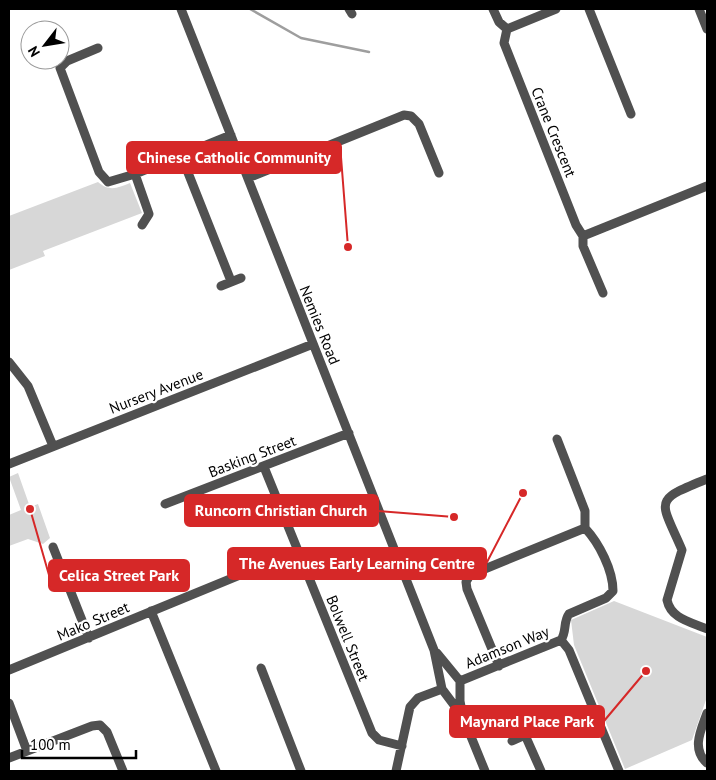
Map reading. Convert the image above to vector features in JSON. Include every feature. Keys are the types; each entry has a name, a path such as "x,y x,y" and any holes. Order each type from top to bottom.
{"street":[{"name":"Nemies Road","path":"182,9 434,650 443,688 463,717 485,771"},
{"path":"493,9 498,22 507,29 556,9"},
{"path":"589,9 631,114"},
{"path":"699,9 707,29"},
{"name":"Crane Crescent","path":"507,29 504,43 576,224 583,236 583,246 603,293"},
{"path":"98,48 62,64 62,75 99,172 104,178 112,182 231,135"},
{"path":"248,178 404,115 412,116 418,124 439,173"},
{"path":"181,154 231,281"},
{"path":"135,174 149,214 142,225"},
{"path":"583,236 707,186"},
{"path":"221,286 241,278"},
{"name":"Nursery Avenue","path":"9,464 313,344"},
{"path":"9,362 28,386 53,446"},
{"name":"Basking Street","path":"165,504 348,433"},
{"name":"Adamson Way","path":"458,682 561,640 566,629 565,620 569,614 606,598 613,591 613,581 595,539 585,528 585,511 557,440"},
{"name":"Bolwell Street","path":"264,467 372,733 379,740 402,746"},
{"path":"707,479 669,496 665,502 666,512 682,550 667,600 668,608 674,615 707,629"},
{"path":"499,666 467,589 466,582 470,575 585,528"},
{"path":"53,547 88,638"},
{"name":"Mako Street","path":"9,670 298,551"},
{"path":"151,611 216,771"},
{"path":"561,640 569,650 619,771"},
{"name":"Nemies Road","path":"434,650 458,682 463,717"},
{"path":"261,668 301,771"},
{"path":"447,675 458,682 454,694 443,688 447,675"},
{"path":"396,771 410,707 418,698 443,688"},
{"path":"9,703 27,751"},
{"path":"707,713 698,741 699,752 707,763"},
{"path":"9,758 92,726 100,725 107,732 123,771"},
{"path":"512,741 541,728"},
{"path":"526,735 541,771"}],"shaded area":[{"path":"98,182 110,188 118,188 130,183 142,213 43,251 45,256 9,270 9,216"},
{"path":"18,473 30,507 38,504 50,538 43,544 28,539 9,546 9,515 21,510 9,477"},
{"path":"614,601 707,637 707,697 692,740 625,769 574,645 571,620"}],"waterway":[{"path":"250,9 301,38 369,52"}],"place":[{"name":"Chinese Catholic Community","path":"348,247"},
{"name":"The Avenues Early Learning Centre","path":"523,493"},
{"name":"Celica Street Park","path":"30,509"},
{"name":"Runcorn Christian Church","path":"454,517"},
{"name":"Maynard Place Park","path":"646,671"}]}
